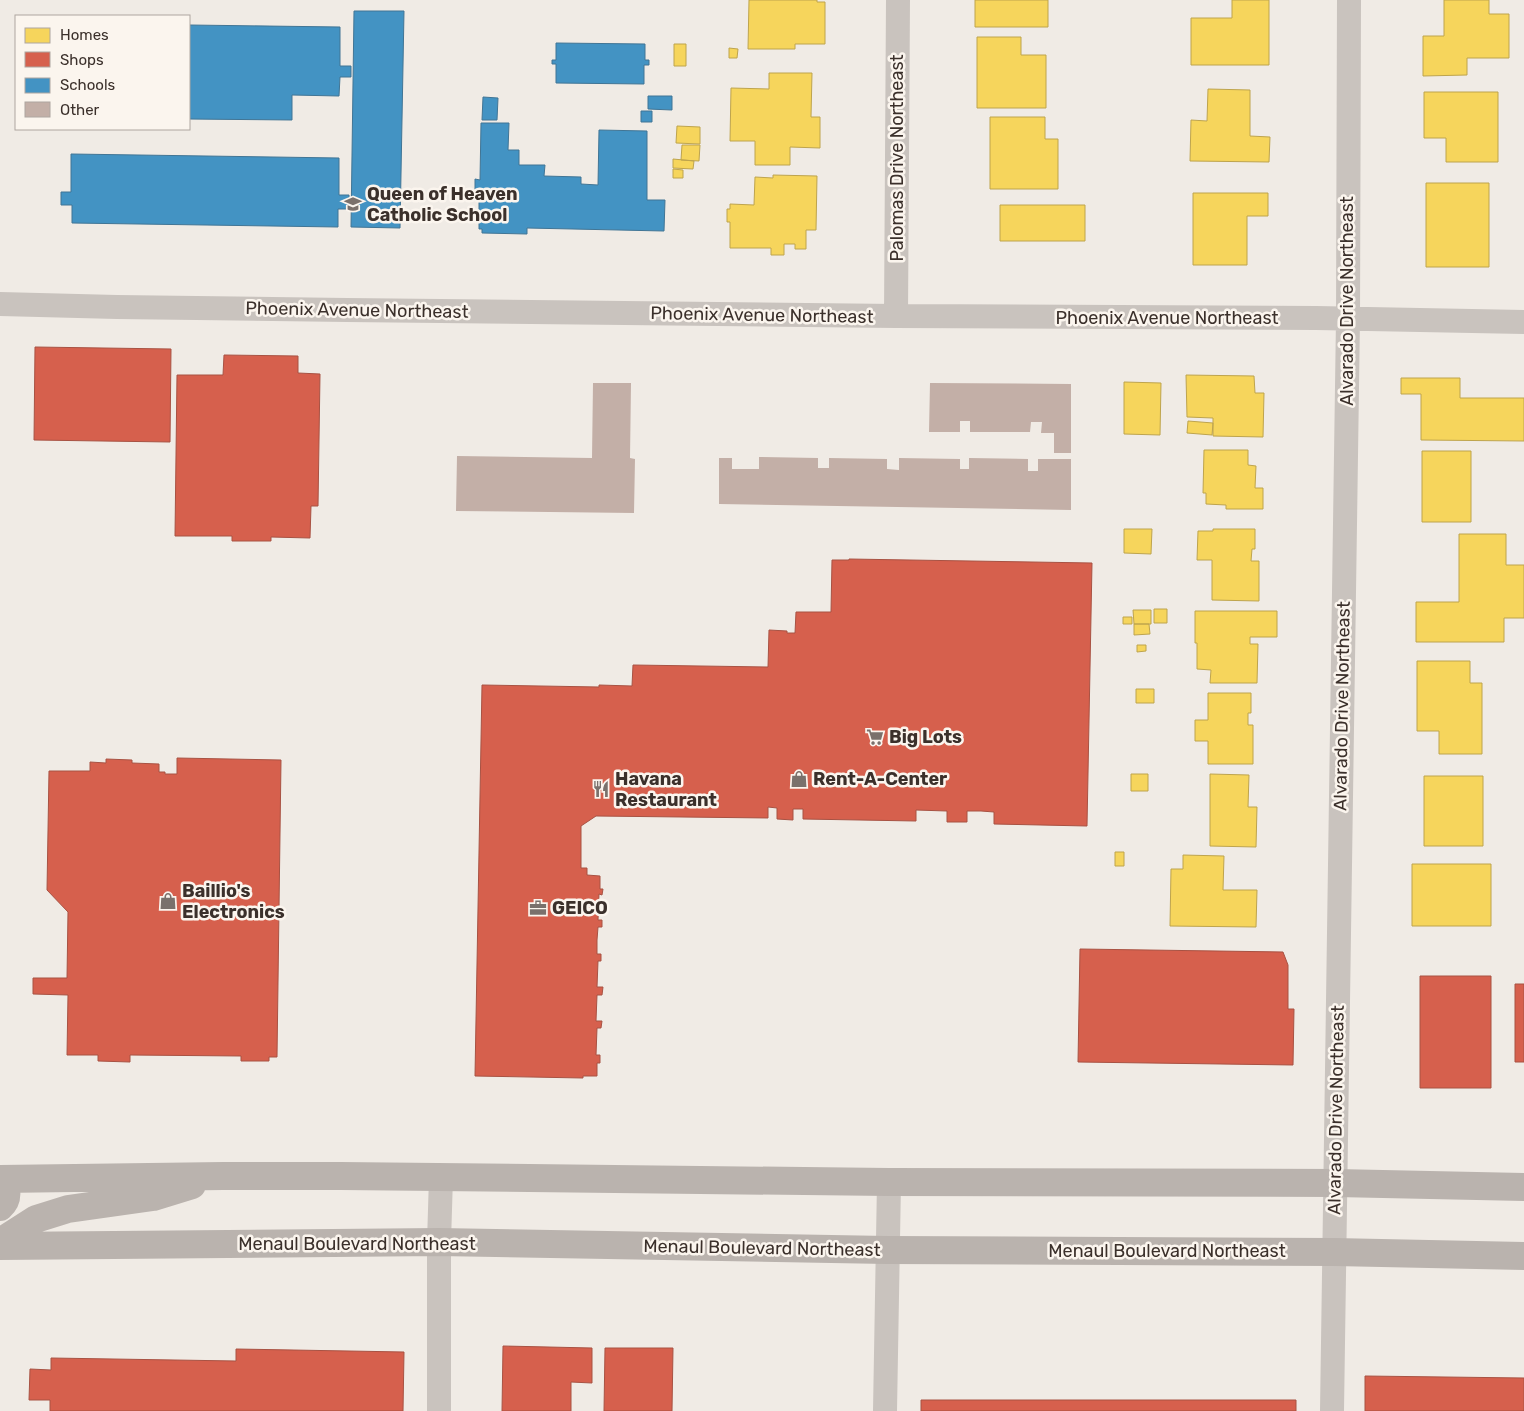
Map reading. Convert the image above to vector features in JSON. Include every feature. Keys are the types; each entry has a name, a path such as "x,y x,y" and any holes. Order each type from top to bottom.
{"main road":[{"path":"0,1180 222,1176 441,1177 889,1182 1336,1183 1524,1187"},
{"path":"0,1242 36,1219 68,1209 153,1197 222,1176"},
{"path":"0,1180 6,1186 7,1196 4,1204 0,1207"},
{"name":"Menaul Boulevard Northeast","path":"0,1246 439,1242 887,1250 1334,1252 1524,1256"}],"street":[{"name":"Palomas Drive Northeast","path":"896,316 898,0"},
{"name":"Alvarado Drive Northeast","path":"1332,1411 1348,319 1349,0"},
{"name":"Phoenix Avenue Northeast","path":"0,304 127,308 1524,322"},
{"path":"440,1411 439,1242 441,1177"},
{"path":"885,1411 889,1182"}],"building: Homes":[{"path":"749,0 817,0 817,2 825,2 825,44 795,44 795,49 748,49"},
{"path":"975,0 1048,0 1048,27 975,27"},
{"path":"1232,0 1269,0 1269,65 1191,65 1191,18 1232,18"},
{"path":"1444,0 1489,0 1489,14 1509,14 1509,58 1467,58 1467,75 1423,76 1423,36 1444,36"},
{"path":"977,37 1021,37 1021,55 1046,55 1046,108 977,108"},
{"path":"674,44 686,44 686,66 674,66"},
{"path":"729,48 738,49 737,58 729,58"},
{"path":"769,73 812,73 811,117 820,117 820,148 790,147 790,165 755,165 755,141 730,141 731,88 769,89"},
{"path":"1208,89 1250,90 1250,136 1270,137 1269,162 1190,161 1191,120 1207,121"},
{"path":"1424,92 1498,92 1498,162 1446,162 1446,138 1424,138"},
{"path":"990,117 1045,117 1045,139 1058,139 1058,189 990,189"},
{"path":"677,126 700,127 700,144 676,143"},
{"path":"682,145 700,145 699,161 681,160"},
{"path":"673,159 694,161 693,169 673,168"},
{"path":"673,169 683,170 683,178 673,178"},
{"path":"773,175 817,176 816,230 806,230 806,249 795,249 795,244 784,244 784,255 771,255 771,248 730,248 730,222 727,222 727,209 730,209 730,204 754,205 755,177 773,178"},
{"path":"1426,183 1489,183 1489,267 1426,267"},
{"path":"1193,193 1268,193 1268,216 1247,216 1247,265 1193,265"},
{"path":"1000,205 1085,205 1085,241 1000,241"},
{"path":"1186,375 1254,376 1255,393 1264,393 1263,437 1213,436 1213,418 1187,417"},
{"path":"1401,378 1460,378 1460,398 1524,398 1524,441 1421,440 1421,394 1401,394"},
{"path":"1124,382 1161,383 1160,435 1124,434"},
{"path":"1188,421 1213,423 1212,435 1187,433"},
{"path":"1204,450 1248,450 1248,465 1256,466 1255,488 1263,488 1263,509 1226,509 1226,505 1206,504 1206,493 1203,493"},
{"path":"1422,451 1471,451 1471,522 1422,522"},
{"path":"1124,529 1152,529 1151,554 1124,553"},
{"path":"1213,529 1255,529 1255,549 1252,549 1251,561 1259,561 1259,601 1212,600 1212,560 1197,560 1198,531 1213,531"},
{"path":"1459,534 1506,534 1506,565 1524,565 1524,618 1504,618 1504,642 1416,642 1416,602 1459,602"},
{"path":"1154,609 1167,609 1167,623 1154,623"},
{"path":"1133,610 1151,610 1151,624 1134,624"},
{"path":"1195,611 1277,611 1277,637 1250,637 1250,644 1258,644 1257,683 1210,683 1211,670 1197,669"},
{"path":"1123,617 1132,617 1132,624 1123,624"},
{"path":"1134,624 1149,624 1150,634 1134,635"},
{"path":"1137,645 1146,645 1146,651 1137,652"},
{"path":"1417,661 1470,661 1470,683 1482,683 1482,754 1439,754 1439,731 1417,731"},
{"path":"1136,689 1154,689 1154,703 1136,703"},
{"path":"1208,693 1251,693 1251,713 1248,713 1248,725 1253,725 1253,764 1208,764 1208,741 1195,741 1195,720 1208,720"},
{"path":"1131,774 1148,774 1148,791 1131,791"},
{"path":"1210,774 1249,775 1248,807 1257,807 1256,847 1210,846"},
{"path":"1424,776 1483,776 1483,846 1424,846"},
{"path":"1115,852 1124,852 1124,866 1115,866"},
{"path":"1183,855 1224,856 1223,890 1257,890 1256,927 1170,926 1171,869 1183,869"},
{"path":"1412,864 1491,864 1491,926 1412,926"}],"building: Shops":[{"path":"35,347 171,349 170,442 34,440"},
{"path":"224,355 298,356 298,373 320,374 318,506 311,506 310,538 271,537 271,541 232,541 232,536 175,536 177,375 223,375"},
{"path":"832,560 1092,563 1087,826 994,824 994,812 981,811 967,811 967,822 947,822 947,811 916,810 916,821 803,819 803,809 793,809 793,820 777,819 777,808 768,807 768,818 596,816 581,826 581,868 587,868 587,875 600,876 600,889 603,889 602,895 599,894 598,920 602,920 602,927 598,927 597,940 597,954 601,954 601,961 598,961 597,987 603,987 602,995 597,995 596,1021 602,1021 601,1028 597,1028 596,1055 600,1055 600,1063 597,1063 597,1076 583,1076 583,1078 475,1076 482,685 632,686 633,665 768,667 769,630 795,633 796,612 831,612"},
{"name":"Baillio's Electronics","path":"177,758 281,760 277,1057 269,1057 269,1061 241,1061 241,1056 130,1055 130,1062 98,1061 98,1055 67,1055 68,995 33,994 33,978 67,978 68,912 47,890 49,771 90,771 90,762 106,763 106,759 132,760 132,763 159,764 159,772 177,774"},
{"path":"1080,949 1283,952 1288,965 1288,1009 1294,1009 1293,1065 1078,1062"},
{"path":"1420,976 1491,976 1491,1088 1420,1088"},
{"path":"1515,984 1524,984 1524,1062 1515,1062"},
{"path":"503,1346 592,1348 592,1383 571,1382 571,1411 502,1411"},
{"path":"605,1348 673,1348 672,1411 604,1411"},
{"path":"236,1349 404,1352 403,1411 50,1411 50,1400 29,1400 30,1369 51,1370 51,1358 236,1361"},
{"path":"1365,1376 1524,1378 1524,1411 1365,1411"},
{"path":"921,1400 1296,1400 1296,1411 921,1411"}],"building: Schools":[{"path":"354,11 404,11 400,228 351,227"},
{"path":"190,25 340,27 340,66 351,66 351,77 340,77 339,96 292,95 292,120 190,119"},
{"path":"556,43 645,44 645,60 649,60 649,65 644,65 644,84 556,83 556,64 552,64 552,60 556,60"},
{"path":"648,96 672,96 672,110 648,109"},
{"path":"483,97 498,98 497,120 482,120"},
{"path":"641,111 652,111 652,122 641,122"},
{"path":"481,123 509,123 508,150 519,150 519,165 545,165 544,176 581,177 581,184 598,185 599,130 647,131 647,200 665,200 664,231 527,228 527,234 482,233 482,229 479,229 479,191 475,191 475,179 480,180"},
{"path":"71,154 339,158 339,195 349,195 349,209 338,209 338,227 72,223 72,205 61,205 61,192 71,192"}],"building: Other":[{"path":"593,383 631,383 630,458 635,459 634,513 456,511 457,456 592,458"},
{"path":"930,383 1071,384 1071,453 1054,453 1054,433 1041,433 1042,422 1031,422 1030,432 970,432 970,421 960,421 960,432 929,432"},
{"path":"759,457 818,458 818,468 829,468 829,458 887,459 887,469 899,470 899,458 960,459 960,469 969,469 969,458 1028,459 1028,471 1038,471 1038,459 1071,459 1071,510 719,504 719,458 732,458 732,469 759,469"}],"place":[{"name":"Queen of Heaven Catholic School","path":"353,204"},
{"name":"Big Lots","path":"875,737"},
{"name":"Rent-A-Center","path":"799,779"},
{"name":"Havana Restaurant","path":"601,789"},
{"name":"Baillio's Electronics","path":"168,901"},
{"name":"GEICO","path":"538,908"}]}
